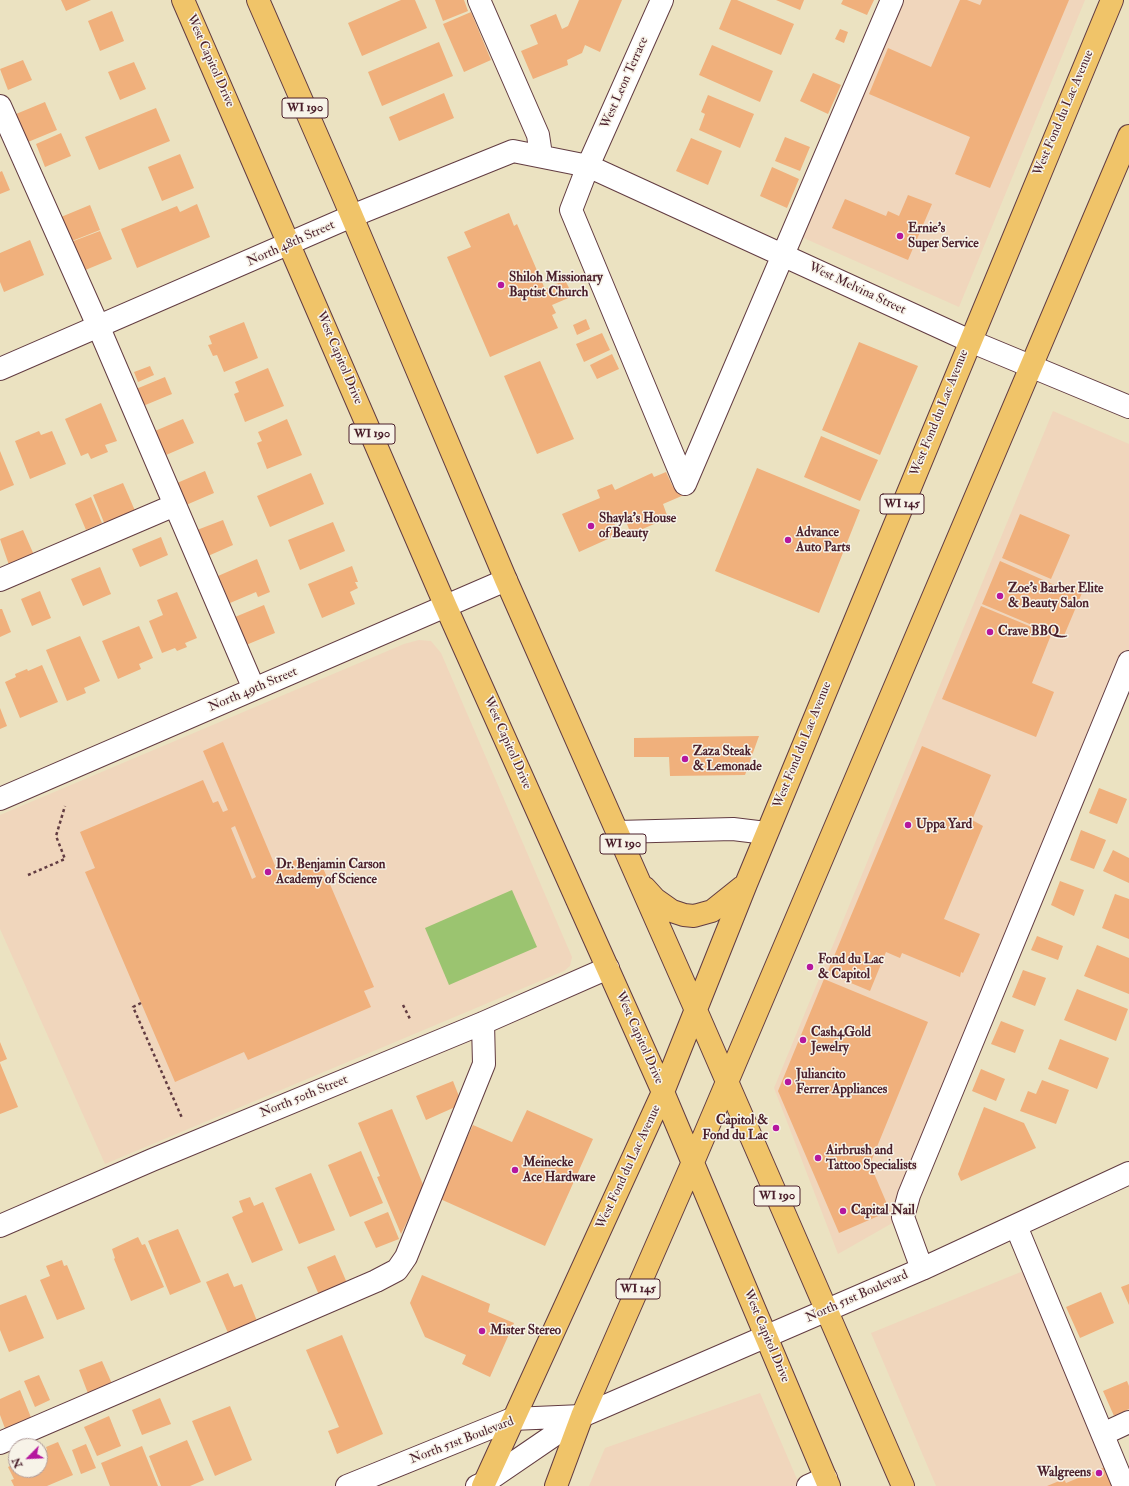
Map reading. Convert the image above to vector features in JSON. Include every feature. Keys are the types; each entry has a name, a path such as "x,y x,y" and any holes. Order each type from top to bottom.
{"main road":[{"name":"West Capitol Drive","path":"183,0 446,607 694,1162 766,1336 821,1483"},
{"name":"WI 190","path":"258,0 352,216 506,580 640,882 903,1486"},
{"name":"West Fond du Lac Avenue","path":"481,1485 663,1092 695,1008 766,833 1112,0"},
{"name":"WI 145","path":"556,1486 582,1416 694,1162 1129,136"},
{"path":"640,882 655,899 672,911 684,915 694,916 712,912 746,884"}],"street":[{"path":"479,0 538,135 541,155"},
{"name":"West Leon Terrace","path":"662,0 588,166 571,210 686,484 784,255"},
{"path":"784,255 892,0"},
{"path":"0,106 8,142 99,328 254,690"},
{"name":"North 48th Street","path":"0,369 99,328 352,216 513,151 541,155 588,166"},
{"name":"West Melvina Street","path":"588,166 970,341 1129,407"},
{"path":"0,580 175,505"},
{"name":"North 49th Street","path":"0,799 506,580"},
{"path":"922,1269 903,1218 909,1195 1129,662"},
{"path":"617,832 733,829 766,833"},
{"name":"North 50th Street","path":"0,1226 152,1160 483,1023 608,968"},
{"path":"0,1443 376,1281 397,1270 406,1257 484,1064 483,1023"},
{"name":"North 51st Boulevard","path":"481,1485 582,1416 922,1269 1129,1173"},
{"path":"1016,1226 1124,1486"},
{"name":"North 51st Boulevard","path":"347,1486 512,1419 582,1416"},
{"path":"1102,1434 1129,1422"}],"path":[{"path":"28,875 65,859 56,836 65,806"},
{"path":"141,1003 133,1007 182,1118"},
{"path":"404,1005 411,1021"}],"shaded area":[{"path":"886,0 1085,0 959,307 788,231"},
{"path":"1053,411 1129,444 1129,662 903,1217 838,1254 774,1088"},
{"name":"Dr. Benjamin Carson Academy of Science","path":"419,640 431,641 441,653 572,957 570,966 564,971 105,1164 0,929 0,815 404,644"},
{"path":"1038,1265 1129,1486 936,1486 871,1333"},
{"path":"760,1393 800,1486 589,1486 605,1448"}],"green space":[{"path":"512,890 537,947 449,985 425,928"}],"building":[{"path":"61,0 91,0 66,11"},
{"path":"401,0 415,0 427,28 362,56 348,23"},
{"path":"435,0 464,0 468,11 443,21"},
{"path":"579,0 622,0 600,52 585,45 582,53 567,60 568,65 533,79 521,51 538,44 530,25 556,14 562,29 568,26"},
{"path":"731,0 737,0 794,24 781,55 719,29"},
{"path":"776,0 804,0 800,10"},
{"path":"843,0 874,0 867,15 841,4"},
{"path":"960,0 967,0 980,5 982,0 1069,0 990,188 955,174 970,137 869,94 888,48 931,67"},
{"path":"112,11 124,41 100,51 88,21"},
{"path":"471,12 491,60 464,72 443,24"},
{"path":"840,29 848,32 844,43 835,39"},
{"path":"439,42 453,76 382,106 368,72"},
{"path":"712,45 773,71 760,102 699,75"},
{"path":"23,60 32,80 8,90 0,69"},
{"path":"134,62 146,89 120,100 108,72"},
{"path":"813,73 841,85 828,114 800,101"},
{"path":"444,93 454,118 399,141 389,117"},
{"path":"708,95 754,114 740,148 699,130 705,114 701,112"},
{"path":"45,102 57,130 28,142 16,114"},
{"path":"156,108 170,141 99,170 85,137"},
{"path":"61,133 71,156 45,167 36,144"},
{"path":"785,137 810,147 800,171 775,161"},
{"path":"691,138 722,151 708,185 676,171"},
{"path":"180,154 194,188 162,201 148,167"},
{"path":"772,167 799,179 787,208 760,196"},
{"path":"2,171 10,190 0,194 0,172"},
{"path":"908,195 932,204 908,260 832,228 845,199 886,216 888,211 899,216"},
{"path":"197,204 210,237 137,268 121,229 177,206 180,212"},
{"path":"90,205 100,230 72,241 61,217"},
{"name":"Shiloh Missionary Baptist Church","path":"509,213 514,226 517,224 545,289 565,280 573,296 552,305 556,313 552,315 558,328 490,357 447,257 471,247 464,232"},
{"path":"100,231 112,259 83,271 71,242"},
{"path":"30,240 44,275 4,292 0,282 0,253"},
{"path":"586,319 590,329 577,335 573,325"},
{"path":"244,322 258,358 224,372 217,355 213,356 208,345 212,344 209,336"},
{"path":"602,333 610,350 584,362 576,344"},
{"path":"859,342 918,366 880,455 822,430"},
{"path":"612,354 619,369 597,379 590,365"},
{"path":"540,361 574,439 537,454 504,376"},
{"path":"150,366 154,375 138,382 134,372"},
{"path":"268,368 284,406 245,422 234,394 239,392 235,382"},
{"path":"165,377 172,394 143,406 136,389"},
{"path":"101,403 117,441 105,445 108,452 91,459 88,453 81,456 65,419"},
{"path":"183,419 194,443 166,455 155,431"},
{"path":"287,419 302,455 267,469 257,443 262,441 258,432"},
{"path":"39,431 41,435 52,431 66,464 30,479 15,441"},
{"path":"821,436 878,460 860,501 804,477"},
{"path":"0,451 14,485 0,491"},
{"name":"Advance Auto Parts","path":"757,468 860,510 819,613 715,571"},
{"path":"205,471 214,493 186,505 177,483"},
{"path":"666,472 673,487 679,484 684,495 663,504 668,518 631,534 625,519 614,523 619,534 579,552 562,514 600,498 597,490 612,484 615,490 652,473 654,477"},
{"path":"311,473 324,504 270,527 257,496"},
{"path":"123,483 136,513 105,525 93,495"},
{"path":"91,497 102,523 86,530 75,504"},
{"path":"1020,514 1070,535 1051,579 1002,558"},
{"path":"223,520 233,545 208,556 197,530"},
{"path":"333,522 345,551 300,570 288,540"},
{"path":"23,530 34,555 9,565 0,539"},
{"path":"161,537 168,555 140,567 132,549"},
{"path":"257,559 270,592 258,597 256,592 230,603 218,576"},
{"path":"1000,561 1057,586 1058,582 1082,593 1063,638 982,604"},
{"path":"352,566 358,582 355,582 358,588 350,592 355,604 322,618 308,584"},
{"path":"100,567 111,594 83,606 71,579"},
{"path":"40,591 51,618 32,626 21,599"},
{"path":"177,592 197,638 185,643 187,647 177,651 175,648 162,653 149,621 163,615 157,600"},
{"path":"264,605 275,633 246,645 235,617"},
{"path":"981,606 1051,635 1032,683 1054,692 1036,737 942,699"},
{"path":"0,609 2,609 11,632 0,637"},
{"path":"139,626 153,658 139,664 141,669 118,679 102,641"},
{"path":"80,636 100,681 84,688 86,693 67,701 46,650"},
{"path":"42,665 58,702 20,718 5,682 16,677 15,674 27,669 28,671"},
{"path":"0,708 7,726 0,729"},
{"path":"759,736 745,775 670,776 669,757 634,757 634,738"},
{"path":"223,742 276,868 303,857 307,867 320,861 374,987 364,991 371,1007 248,1060 244,1052 175,1082 85,872 95,868 80,832 203,780 213,803 218,801 223,812 228,810 203,751","holes":["235,826 256,877 252,879 231,828"]},
{"path":"922,746 991,775 972,820 983,826 944,919 980,934 963,973 961,972 960,977 902,953 900,958 886,952 870,991 827,973"},
{"path":"1099,788 1127,799 1117,824 1089,813"},
{"path":"1081,830 1106,840 1094,869 1070,860"},
{"path":"1113,850 1129,858 1129,883 1103,871"},
{"path":"1060,881 1084,890 1074,916 1051,905"},
{"path":"1115,894 1129,899 1129,939 1102,928"},
{"path":"1037,936 1063,946 1058,960 1031,950"},
{"path":"1097,945 1129,958 1129,994 1084,976"},
{"path":"1023,970 1046,978 1035,1006 1012,997"},
{"path":"824,979 928,1022 870,1164 890,1211 839,1233 778,1091"},
{"path":"1077,989 1128,1009 1116,1041 1064,1020"},
{"path":"1001,1021 1024,1030 1015,1053 991,1044"},
{"path":"1060,1039 1109,1058 1097,1089 1048,1069"},
{"path":"0,1042 7,1059 0,1062"},
{"path":"0,1063 18,1107 0,1114"},
{"path":"981,1069 1005,1079 996,1101 972,1091"},
{"path":"1042,1080 1069,1090 1056,1124 1020,1111 1028,1091 1036,1094"},
{"path":"453,1081 462,1104 426,1120 416,1096"},
{"path":"984,1107 1024,1123 1036,1148 961,1181 958,1174"},
{"path":"392,1109 424,1187 401,1234 377,1177 380,1176 358,1123"},
{"name":"Meinecke Ace Hardware","path":"527,1110 593,1139 545,1246 438,1198 473,1125 512,1142"},
{"path":"361,1151 383,1203 350,1217 328,1165"},
{"path":"311,1173 335,1230 299,1244 275,1188"},
{"path":"250,1197 254,1206 263,1202 283,1250 252,1263 232,1217 243,1212 239,1201"},
{"path":"388,1212 399,1239 376,1248 364,1222"},
{"path":"178,1229 201,1282 170,1295 148,1241"},
{"path":"138,1237 142,1245 145,1244 164,1287 131,1301 114,1259 112,1249"},
{"path":"335,1255 347,1283 319,1295 307,1267"},
{"path":"62,1260 64,1266 67,1265 85,1309 57,1320 40,1280 50,1276 46,1266"},
{"path":"228,1273 234,1287 242,1284 257,1321 228,1333 206,1282"},
{"path":"422,1275 490,1304 488,1312 514,1323 490,1377 462,1364 466,1355 425,1337 410,1303"},
{"path":"1129,1284 1129,1305 1121,1287"},
{"path":"1101,1292 1114,1323 1080,1338 1066,1307"},
{"path":"26,1295 44,1338 9,1352 0,1330 0,1305"},
{"path":"342,1335 383,1434 337,1454 328,1431 339,1427 306,1350"},
{"path":"102,1361 113,1386 89,1396 79,1370"},
{"path":"39,1375 50,1400 35,1407 24,1381"},
{"path":"1127,1381 1129,1386 1129,1409 1114,1416 1103,1391"},
{"path":"20,1390 32,1420 6,1431 0,1415 0,1399"},
{"path":"160,1398 171,1424 142,1435 132,1410"},
{"path":"230,1406 252,1460 215,1476 192,1421"},
{"path":"109,1416 121,1446 97,1456 84,1427"},
{"path":"187,1440 204,1480 190,1486 161,1486 149,1456"},
{"path":"58,1442 73,1475 47,1486 14,1486 11,1480 14,1478 48,1478 48,1446"},
{"path":"86,1444 96,1468 81,1474 72,1450"},
{"path":"142,1446 158,1486 110,1486 101,1463"},
{"name":"Walgreens","path":"1105,1467 1114,1486 1047,1486 1064,1479 1066,1483"}],"place":[{"name":"Ernie's Super Service","path":"900,236"},
{"name":"Shiloh Missionary Baptist Church","path":"501,285"},
{"name":"Shayla's House of Beauty","path":"591,526"},
{"name":"Advance Auto Parts","path":"788,540"},
{"name":"Zoe's Barber Elite & Beauty Salon","path":"1000,596"},
{"name":"Crave BBQ","path":"990,632"},
{"name":"Zaza Steak & Lemonade","path":"685,759"},
{"name":"Uppa Yard","path":"908,825"},
{"name":"Dr. Benjamin Carson Academy of Science","path":"268,872"},
{"name":"Fond du Lac & Capitol","path":"810,967"},
{"name":"Cash4Gold Jewelry","path":"803,1040"},
{"name":"Juliancito Ferrer Appliances","path":"788,1082"},
{"name":"Capitol & Fond du Lac","path":"776,1128"},
{"name":"Airbrush and Tattoo Specialists","path":"818,1158"},
{"name":"Meinecke Ace Hardware","path":"515,1170"},
{"name":"Capital Nail","path":"843,1211"},
{"name":"Mister Stereo","path":"482,1331"},
{"name":"Walgreens","path":"1099,1473"}]}
